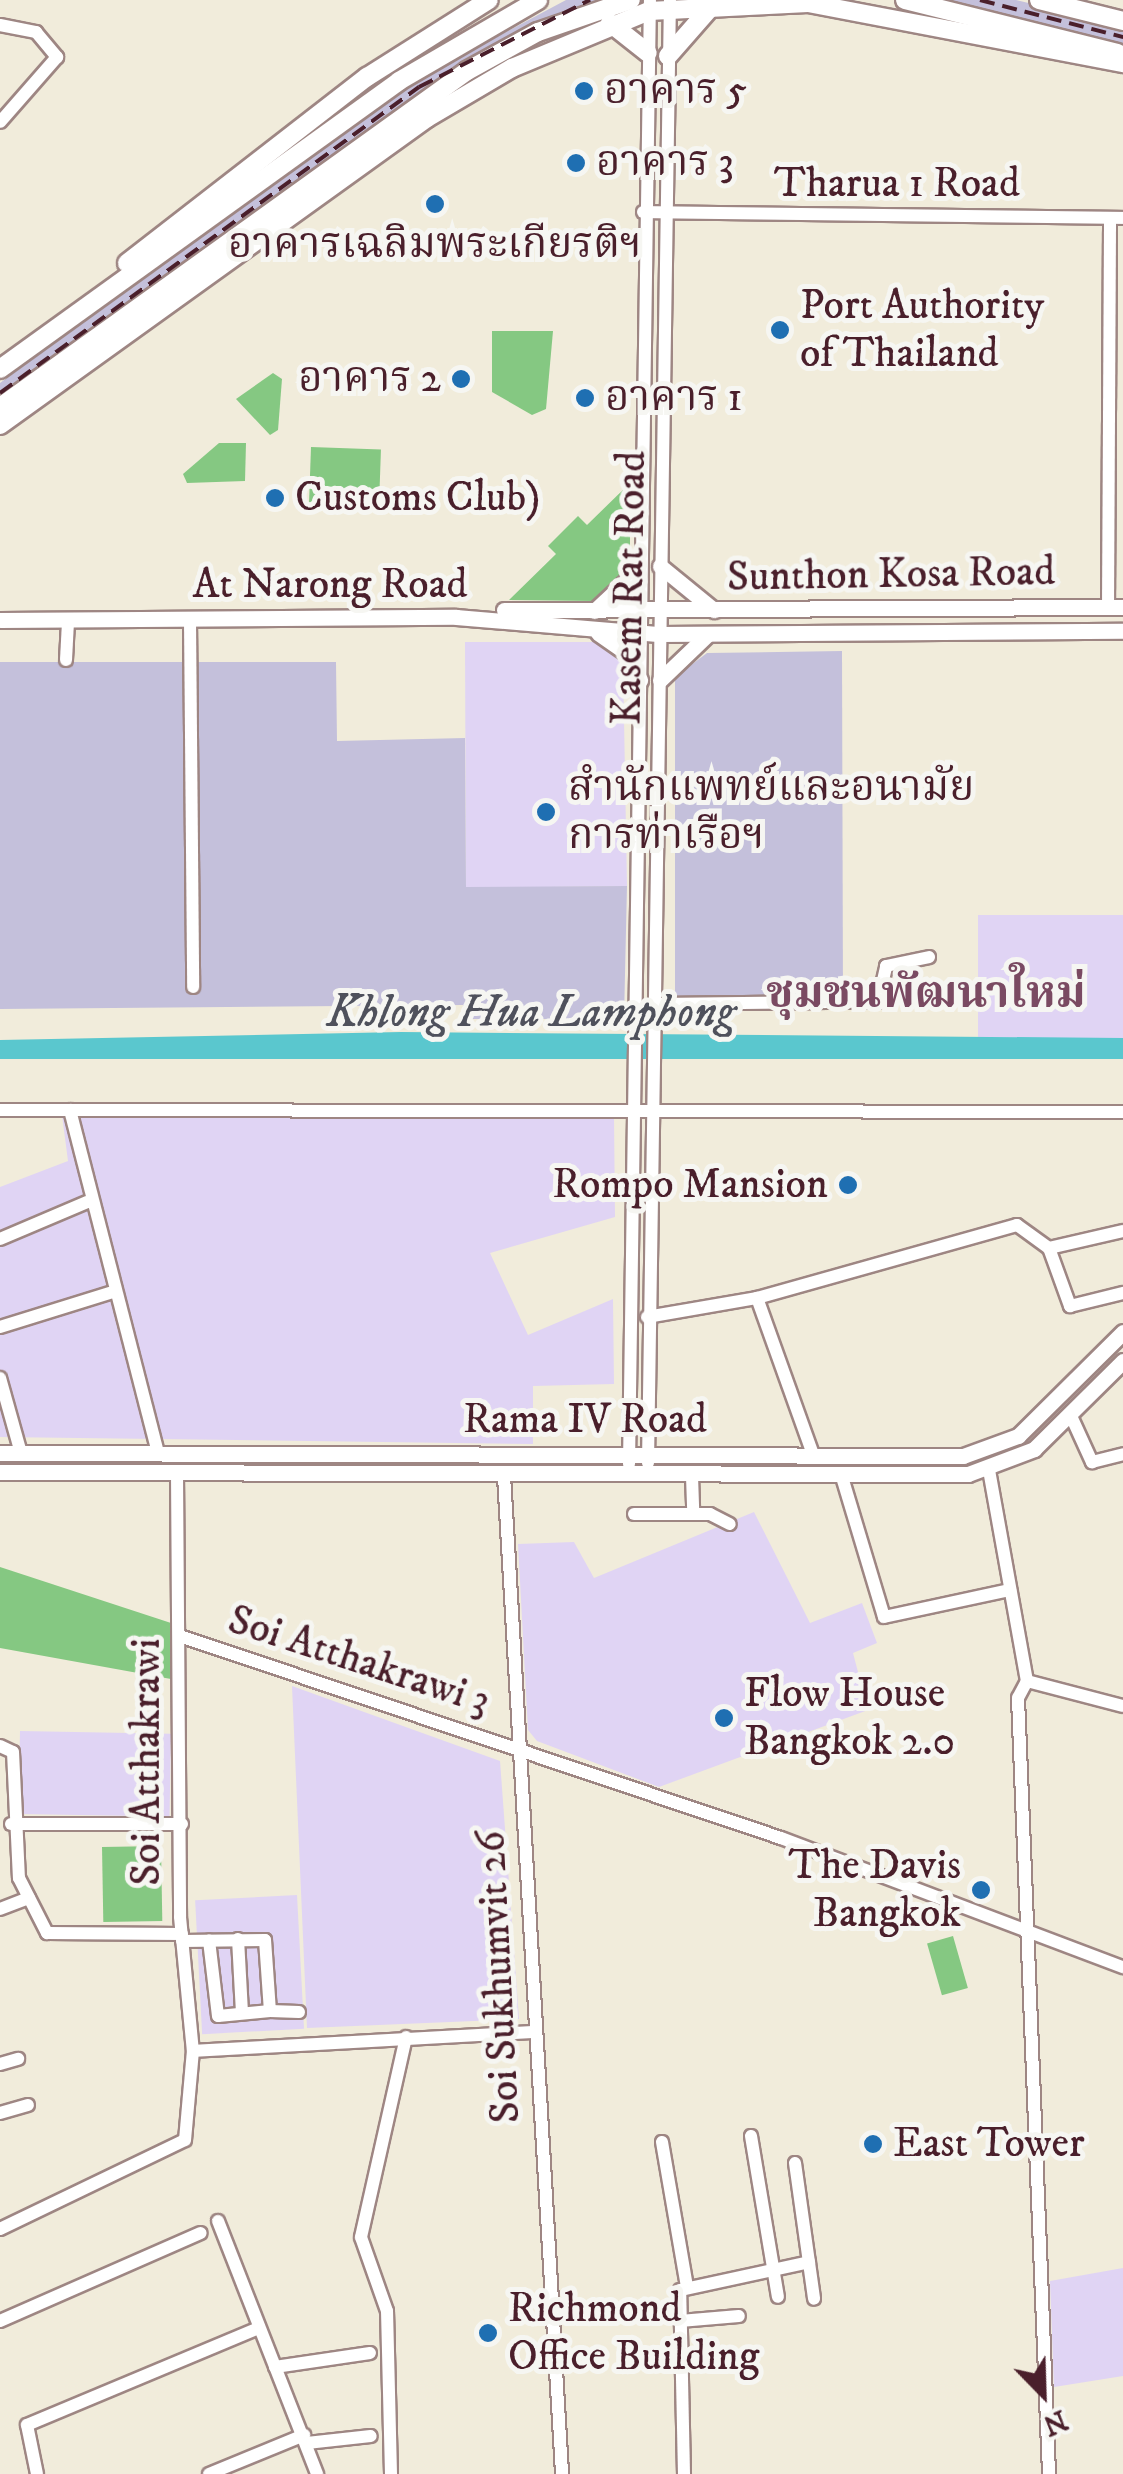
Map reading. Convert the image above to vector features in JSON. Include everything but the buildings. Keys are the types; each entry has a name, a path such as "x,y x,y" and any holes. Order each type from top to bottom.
{"highway":[{"path":"52,330 276,143 431,33 489,0"},
{"path":"0,369 398,81 538,0"},
{"path":"0,407 467,71 538,32 631,0"},
{"path":"905,0 1123,54"},
{"path":"1039,0 1123,21"},
{"path":"0,425 356,168 512,68 649,5 808,3 1123,64"},
{"path":"668,56 712,6"},
{"path":"610,23 648,53"}],"main road":[{"path":"660,566 717,612"},
{"path":"594,612 638,570"},
{"name":"Sunthon Kosa Road","path":"660,611 1116,608"},
{"name":"At Narong Road","path":"0,616 660,611"},
{"name":"At Narong Road","path":"0,616 68,622 456,617 660,634"},
{"path":"589,629 621,647 640,680"},
{"name":"Sunthon Kosa Road","path":"660,634 1123,632"},
{"path":"660,680 708,634"},
{"name":"Rama IV Road","path":"0,1452 940,1458 1001,1446 1123,1332"},
{"name":"Rama IV Road","path":"0,1472 842,1476 989,1470 1034,1449 1123,1361"},
{"path":"177,1454 177,1473"}],"street":[{"name":"Kasem Rat Road","path":"648,1476 647,1317 658,1021 660,566 670,216 670,4"},
{"name":"Kasem Rat Road","path":"629,1476 640,879 638,570 649,5"},
{"path":"0,25 36,32 57,57 0,122"},
{"name":"Tharua 1 Road","path":"643,212 670,216 1117,218"},
{"path":"1116,608 1117,218"},
{"path":"190,620 193,986"},
{"path":"66,660 68,622"},
{"path":"640,879 659,879"},
{"path":"658,1004 884,1001 886,966 929,957"},
{"path":"0,1110 1123,1112"},
{"path":"70,1110 87,1202 158,1454"},
{"path":"0,1239 87,1202"},
{"path":"647,1317 757,1298 1017,1225 1050,1248 1070,1306 1123,1293"},
{"path":"1050,1248 1123,1231"},
{"path":"631,1265 648,1266"},
{"path":"0,1327 113,1292"},
{"path":"757,1298 814,1457"},
{"path":"0,1378 21,1453"},
{"path":"1071,1416 1092,1462 1123,1454"},
{"path":"989,1470 1027,1682 1018,1698 1049,2474"},
{"name":"Soi Atthakrawi","path":"0,2229 185,2140 193,2051 182,1938 177,1473"},
{"name":"Soi Sukhumvit 26","path":"504,1476 562,2474"},
{"path":"692,1476 693,1513"},
{"path":"842,1476 884,1617 1010,1590"},
{"path":"634,1514 693,1513 730,1524"},
{"name":"Soi Atthakrawi 3","path":"180,1636 518,1748 1123,1967"},
{"path":"1027,1682 1123,1706"},
{"path":"0,1746 13,1752 12,1824 29,1898 52,1935 266,1943 270,2012"},
{"path":"12,1824 182,1824"},
{"path":"0,1909 29,1898"},
{"path":"238,1939 242,2013"},
{"path":"209,1941 216,2013 299,2012"},
{"path":"193,2051 535,2032"},
{"path":"391,2474 387,2311 361,2238 406,2037"},
{"path":"0,2064 18,2059"},
{"path":"0,2114 28,2105"},
{"path":"751,2136 778,2297"},
{"path":"662,2142 687,2286 680,2321 684,2474"},
{"path":"794,2163 814,2298"},
{"path":"218,2221 318,2474"},
{"path":"0,2321 200,2233"},
{"path":"687,2286 810,2262"},
{"path":"680,2321 739,2316"},
{"path":"37,2474 27,2425 259,2328"},
{"path":"275,2366 370,2353"},
{"path":"210,2474 305,2439 371,2436"}],"shaded area":[{"path":"566,0 615,0 540,29 0,403 0,383 414,81"},
{"path":"936,0 1016,0 1103,21 1123,27 1123,47"},
{"name":"สำนักแพทย์และอนามัย การท่าเรือฯ","path":"465,642 599,642 623,663 627,886 466,888"},
{"path":"842,651 843,1001 675,1002 675,677 707,653"},
{"path":"0,662 336,662 337,741 465,738 466,887 627,886 624,1019 464,1019 463,1005 0,1009"},
{"path":"978,915 1123,915 1123,1038 978,1038"},
{"path":"62,1115 614,1116 615,1217 490,1253 528,1335 613,1299 614,1384 533,1386 533,1444 0,1437 0,1187 68,1161"},
{"path":"754,1512 810,1623 862,1603 877,1643 853,1653 868,1710 659,1787 537,1741 528,1730 518,1544 574,1542 594,1578"},
{"path":"292,1686 500,1761 519,2019 307,2028"},
{"path":"20,1731 171,1734 170,1817 19,1814"},
{"path":"297,1895 304,2029 202,2034 195,1900"},
{"path":"1123,2268 1123,2376 1054,2387 1050,2281"}],"green space":[{"path":"492,331 553,331 546,409 532,415 492,392"},
{"path":"273,373 282,379 278,430 270,435 236,399"},
{"path":"219,443 246,443 245,481 187,483 183,474"},
{"path":"311,447 381,449 379,510 309,508"},
{"path":"630,483 630,568 595,601 509,600 556,554 548,546 578,516 587,525"},
{"path":"0,1567 171,1623 171,1679 0,1648"},
{"path":"161,1846 162,1921 103,1922 102,1847"},
{"path":"953,1936 968,1988 942,1995 927,1943"}],"water":[{"path":"401,1032 1123,1038 1123,1059 0,1059 0,1040"}],"railway":[{"path":"0,393 419,87 590,0"},
{"path":"980,0 1123,37"}],"place":[{"name":"อาคาร 5","path":"584,91"},
{"name":"อาคาร 3","path":"576,163"},
{"name":"อาคารเฉลิมพระเกียรติฯ","path":"435,204"},
{"name":"Port Authority of Thailand","path":"780,330"},
{"name":"อาคาร 2","path":"461,379"},
{"name":"อาคาร 1","path":"585,398"},
{"name":"Customs Club)","path":"275,498"},
{"name":"สำนักแพทย์และอนามัย การท่าเรือฯ","path":"546,812"},
{"name":"Rompo Mansion","path":"848,1185"},
{"name":"Flow House Bangkok 2.0","path":"724,1718"},
{"name":"The Davis Bangkok","path":"981,1890"},
{"name":"East Tower","path":"873,2144"},
{"name":"Richmond Office Building","path":"488,2333"}],"district":[{"name":"ชุมชนพัฒนาใหม่","path":"926,995"}],"water label":[{"name":"Khlong Hua Lamphong","path":"531,1014"}]}
